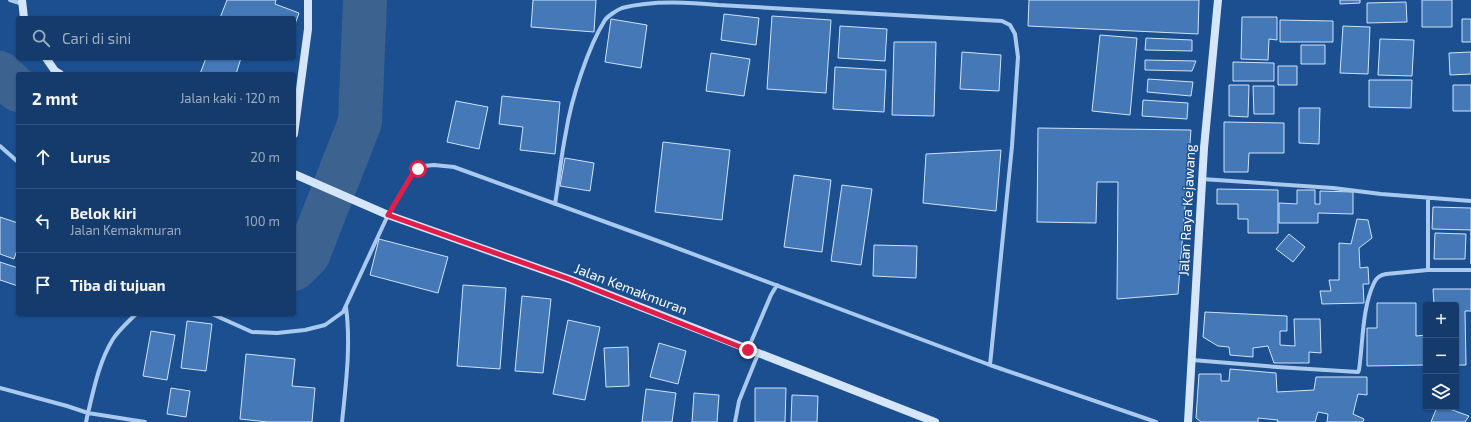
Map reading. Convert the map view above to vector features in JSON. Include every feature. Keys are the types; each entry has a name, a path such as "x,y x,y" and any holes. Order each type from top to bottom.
{"street":[{"path":"10,0 22,2 24,16"},
{"path":"296,119 308,29 308,0"},
{"name":"Jalan Raya Kejawang","path":"1188,422 1202,179 1218,0"},
{"path":"555,204 566,130 578,85 593,45 606,19 621,8 644,2 685,2 726,6 1002,21 1010,25 1015,34 1018,57 1012,146 990,365"},
{"path":"47,60 57,72"},
{"path":"0,146 16,160"},
{"path":"216,316 252,332 277,333 305,330 325,325 343,312 388,215 413,173 424,166 434,165 454,167 777,285 990,365 1156,422"},
{"name":"Jalan Kemakmuran","path":"296,175 388,215 569,279 749,347 758,354 932,422"},
{"path":"1202,179 1333,188 1471,201"},
{"path":"1428,198 1428,270"},
{"path":"1192,360 1358,372 1367,304 1374,282 1381,275 1428,270 1471,270"},
{"path":"749,347 771,295 777,285"},
{"path":"342,422 348,342 346,306"},
{"path":"86,422 97,377 107,351 113,338 134,316"},
{"path":"735,422 739,401 758,354"},
{"path":"0,388 88,413 145,422"}],"building":[{"path":"227,0 276,0 275,4 299,13 296,21 296,16 221,16"},
{"path":"533,0 596,0 594,32 531,27"},
{"path":"1029,0 1199,0 1198,34 1028,26"},
{"path":"1340,0 1360,0 1360,3 1340,4"},
{"path":"1422,0 1452,0 1452,27 1422,27"},
{"path":"1406,2 1407,22 1367,23 1367,3"},
{"path":"724,14 759,18 756,45 721,40"},
{"path":"772,16 831,20 826,93 767,89"},
{"path":"1242,17 1277,17 1277,40 1269,39 1268,60 1241,59"},
{"path":"611,19 647,25 641,68 605,62"},
{"path":"1462,19 1471,19 1471,42 1462,42"},
{"path":"1280,20 1333,21 1333,42 1280,42"},
{"path":"840,26 887,29 885,61 838,58"},
{"path":"1343,26 1370,27 1368,74 1340,73"},
{"path":"1100,35 1137,38 1130,115 1092,111"},
{"path":"1146,38 1192,40 1192,51 1145,50"},
{"path":"1380,39 1414,40 1412,76 1378,75"},
{"path":"894,42 936,42 934,116 892,115"},
{"path":"1301,45 1325,45 1325,64 1301,64"},
{"path":"962,52 1001,55 999,91 960,89"},
{"path":"1471,52 1471,74 1450,75 1449,53"},
{"path":"711,53 750,59 744,96 706,91"},
{"path":"205,60 240,60 237,72 201,72"},
{"path":"1145,60 1196,61 1192,71 1145,70"},
{"path":"1233,62 1274,63 1274,81 1233,81"},
{"path":"1278,66 1297,66 1297,85 1278,85"},
{"path":"835,67 886,70 884,112 833,109"},
{"path":"1148,79 1193,82 1191,96 1147,92"},
{"path":"1369,80 1412,80 1411,108 1369,107"},
{"path":"1229,85 1249,85 1248,117 1229,116"},
{"path":"1453,85 1471,85 1471,111 1453,111"},
{"path":"1253,86 1274,86 1274,114 1254,114"},
{"path":"502,96 560,102 555,154 520,150 523,127 499,124"},
{"path":"1143,100 1188,103 1187,119 1142,116"},
{"path":"456,101 488,107 479,149 447,142"},
{"path":"1299,108 1320,108 1319,144 1299,143"},
{"path":"1224,122 1284,123 1284,153 1249,153 1248,172 1224,172"},
{"path":"1038,128 1191,130 1178,294 1117,299 1118,182 1097,182 1096,223 1037,222"},
{"path":"663,142 730,150 722,220 655,212"},
{"path":"1001,150 996,211 923,203 926,154"},
{"path":"565,158 594,163 590,191 560,186"},
{"path":"794,175 831,180 822,252 784,247"},
{"path":"842,185 872,189 861,265 831,261"},
{"path":"1217,189 1278,190 1278,233 1248,233 1248,219 1238,219 1238,204 1217,204"},
{"path":"1297,190 1315,190 1315,204 1320,204 1320,191 1353,192 1353,214 1318,213 1318,223 1279,223 1279,203 1297,204"},
{"path":"1433,207 1471,208 1471,230 1432,229"},
{"path":"0,217 16,222 16,253 14,259 0,254"},
{"path":"1357,219 1368,220 1372,238 1359,248 1360,268 1368,267 1369,284 1363,284 1364,303 1322,304 1320,291 1331,291 1329,280 1339,280 1339,243 1351,244"},
{"path":"1435,233 1466,234 1465,259 1434,259"},
{"path":"1289,234 1305,247 1293,262 1276,249"},
{"path":"379,239 448,257 438,293 370,275"},
{"path":"874,245 917,246 916,278 873,276"},
{"path":"0,262 16,267 16,285 0,280"},
{"path":"463,285 506,288 500,369 457,366"},
{"path":"1433,289 1471,289 1471,311 1465,311 1466,365 1459,365 1459,302 1434,302"},
{"path":"522,296 551,299 543,373 515,371"},
{"path":"1377,303 1416,303 1416,336 1423,335 1423,365 1367,366 1367,328 1377,328"},
{"path":"1205,312 1287,316 1287,331 1280,331 1280,345 1295,346 1294,319 1320,319 1321,353 1309,352 1309,363 1274,363 1268,346 1253,348 1253,357 1230,355 1229,347 1218,346 1203,337"},
{"path":"568,320 600,327 585,400 553,394"},
{"path":"187,321 212,324 206,371 181,368"},
{"path":"151,331 175,335 167,380 143,376"},
{"path":"659,343 686,351 678,384 650,377"},
{"path":"628,347 629,386 606,387 604,348"},
{"path":"246,354 295,359 292,386 315,388 312,422 268,422 240,419"},
{"path":"1230,369 1276,373 1277,392 1314,390 1316,377 1367,377 1367,395 1358,394 1353,414 1364,419 1363,422 1327,422 1328,414 1318,412 1315,422 1277,422 1278,420 1258,418 1258,422 1201,422 1196,418 1199,374 1221,374 1221,381 1229,381"},
{"path":"171,388 190,391 186,417 167,414"},
{"path":"755,388 786,388 785,422 755,422"},
{"path":"646,389 676,393 672,422 642,422"},
{"path":"694,393 719,395 717,422 692,422"},
{"path":"792,395 818,396 817,422 791,422"},
{"path":"1436,410 1452,410 1469,416 1465,422 1431,422"}],"waterway":[{"path":"296,267 308,255 360,122 365,0"},
{"path":"0,73 16,88"}],"route":[{"path":"418,169 413,173 388,215 569,279 748,350"}]}
